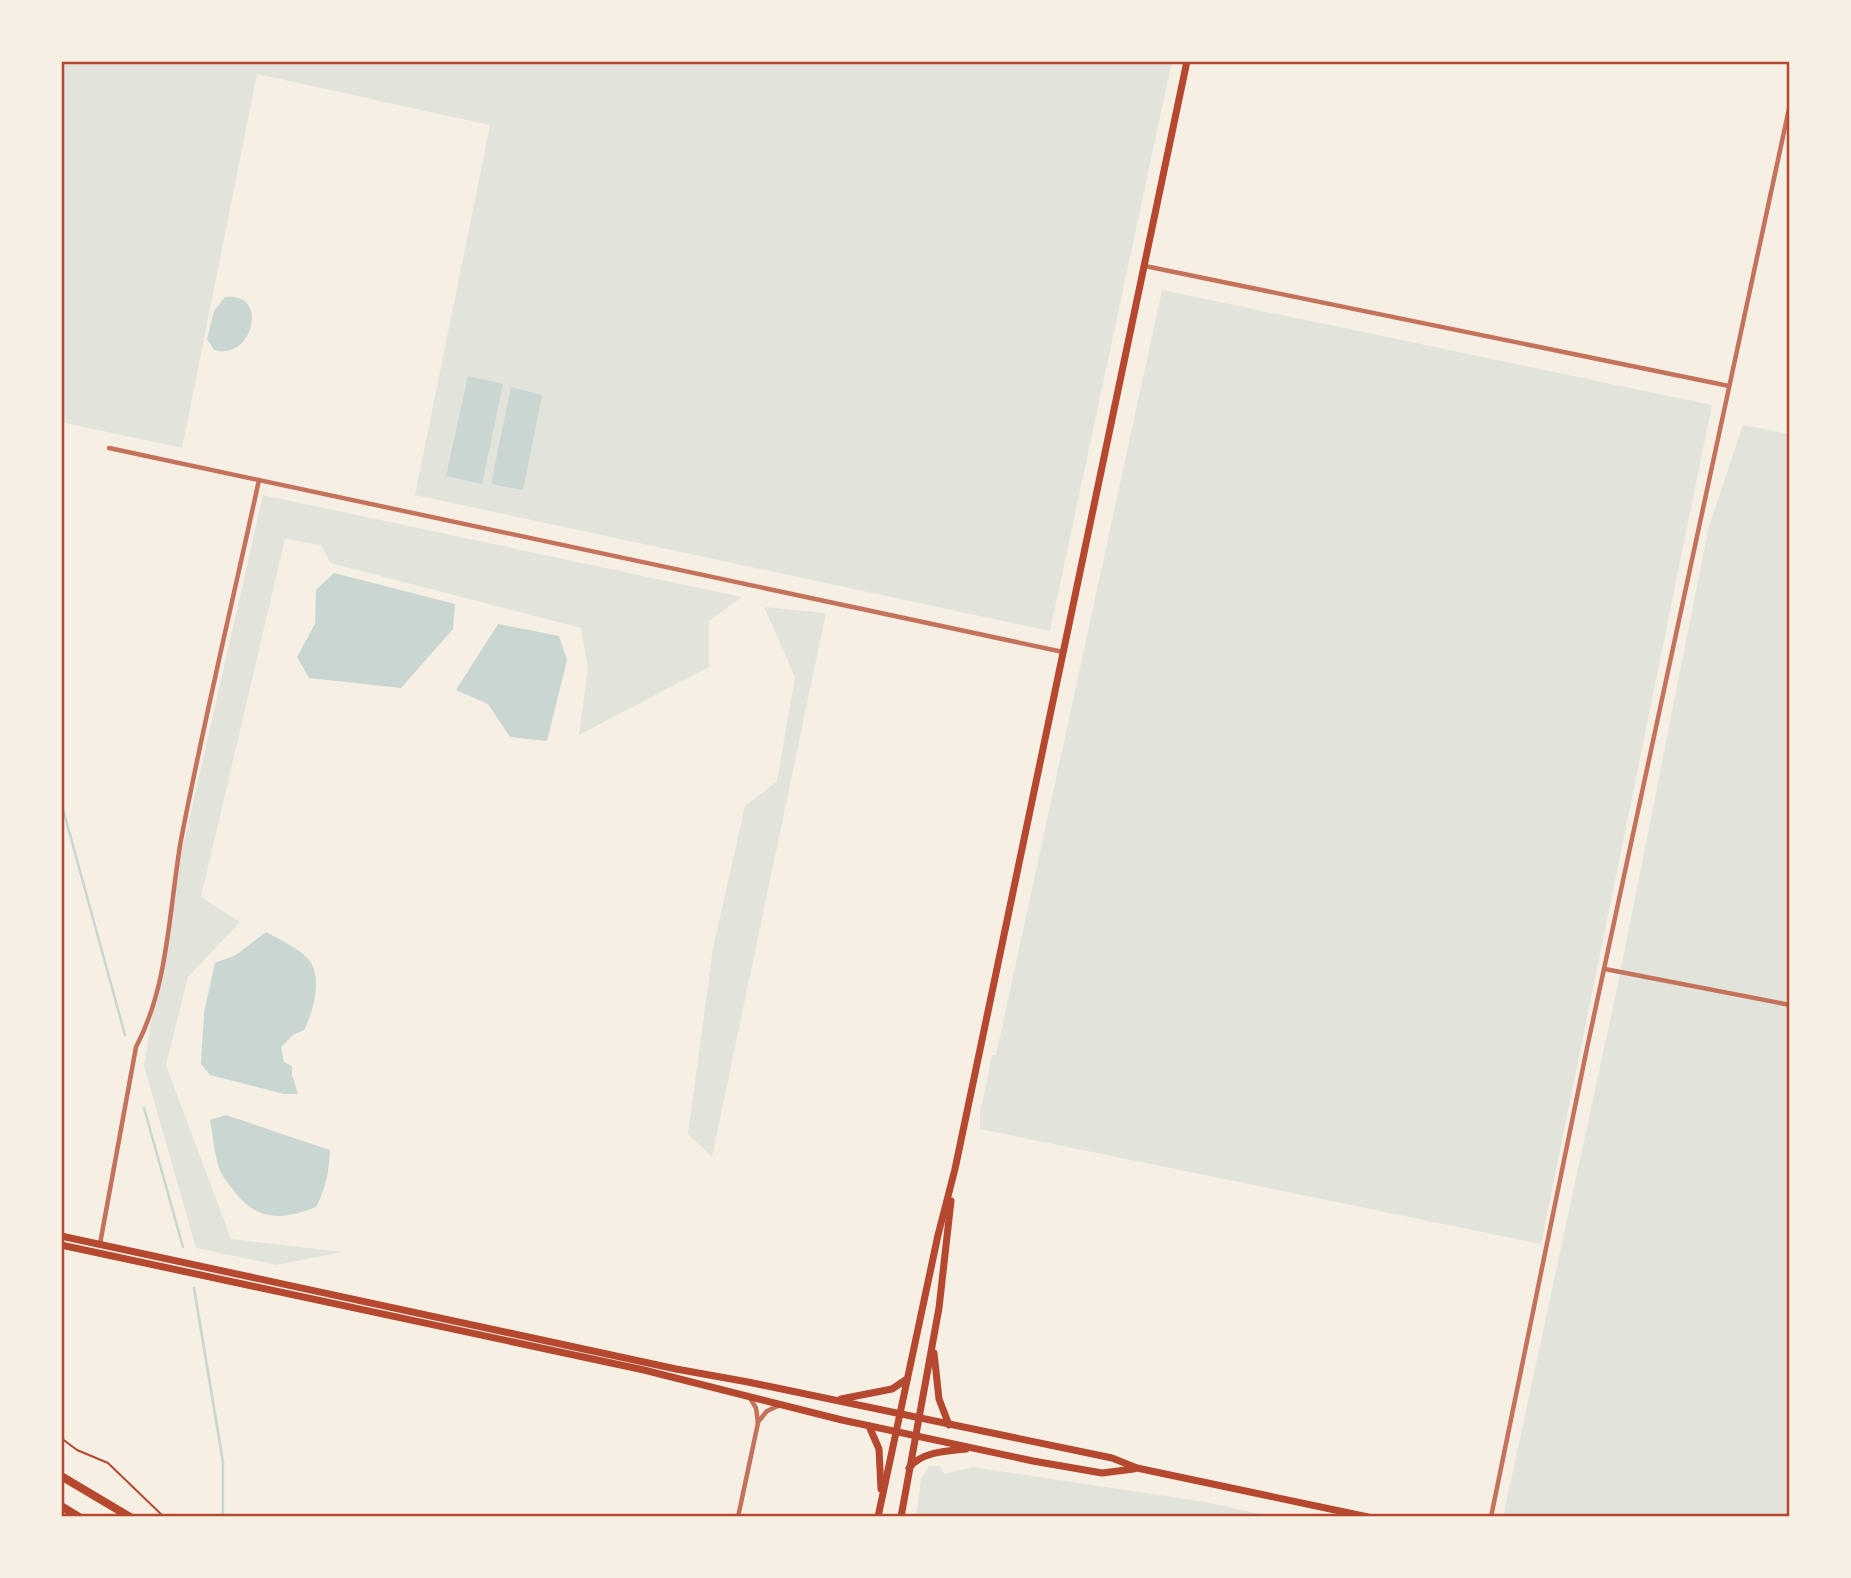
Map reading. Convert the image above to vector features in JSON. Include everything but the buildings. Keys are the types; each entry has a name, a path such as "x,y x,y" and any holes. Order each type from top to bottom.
{"highway":[{"path":"61,1476 130,1517"},
{"path":"61,1507 79,1517"}],"main road":[{"path":"878,1517 954,1169 1186,61"},
{"path":"901,1517 935,1329 954,1169"},
{"path":"61,1236 99,1249 644,1370 868,1426 1102,1473 1137,1468"},
{"path":"61,1245 99,1249 830,1399 1112,1458 1137,1468 1368,1517"},
{"path":"919,1326 935,1329"},
{"path":"933,1341 939,1399 949,1424"},
{"path":"830,1399 853,1398 886,1391 907,1378"},
{"path":"868,1426 879,1449 882,1501"},
{"path":"908,1470 916,1460 933,1454 967,1449 987,1450"}],"street":[{"path":"1491,1517 1790,104"},
{"path":"1145,266 1729,386"},
{"path":"109,448 1063,652"},
{"path":"99,1249 136,1047 146,1028 162,964 181,840 260,480"},
{"path":"1605,969 1790,1005"},
{"path":"738,1517 758,1423 756,1408 748,1395"},
{"path":"758,1423 767,1411 783,1404"}],"path":[{"path":"61,1438 77,1450 108,1463 164,1517"}],"shaded area":[{"path":"61,61 1172,61 1050,631 415,495 490,125 257,74 182,448 61,422"},
{"path":"1162,290 1712,405 1541,1244 980,1129 980,1113 992,1055 996,1055"},
{"path":"225,297 239,298 248,304 252,314 251,326 238,346 228,351 214,350 207,339 214,311"},
{"path":"468,376 503,384 482,484 446,476"},
{"path":"511,387 542,395 523,490 491,484"},
{"path":"1743,425 1790,434 1790,1517 1503,1517 1620,974 1708,530"},
{"path":"263,495 742,597 709,621 709,667 579,735 588,667 581,628 330,563 321,545 285,539 201,897 240,922 188,977 166,1065 231,1239 343,1252 277,1265 196,1248 144,1066 170,904"},
{"path":"334,573 455,604 453,629 401,688 309,678 297,657 315,624 316,590"},
{"path":"764,607 826,613 712,1157 688,1134 713,948 745,806 777,781 795,677"},
{"path":"498,624 559,636 567,660 547,741 510,737 488,704 456,690"},
{"path":"266,932 305,956 313,967 315,976 313,1005 304,1030 293,1035 281,1047 284,1062 292,1066 298,1094 284,1094 210,1075 201,1064 204,1013 215,963 236,955"},
{"path":"226,1115 330,1150 326,1179 316,1207 292,1214 271,1216 243,1201 222,1174 216,1156 210,1120"},
{"path":"929,1466 940,1466 944,1474 973,1467 1205,1502 1274,1517 916,1517 921,1479"}],"waterway":[{"path":"61,802 125,1035"},
{"path":"144,1108 183,1247"},
{"path":"194,1288 223,1462 223,1517"}]}
